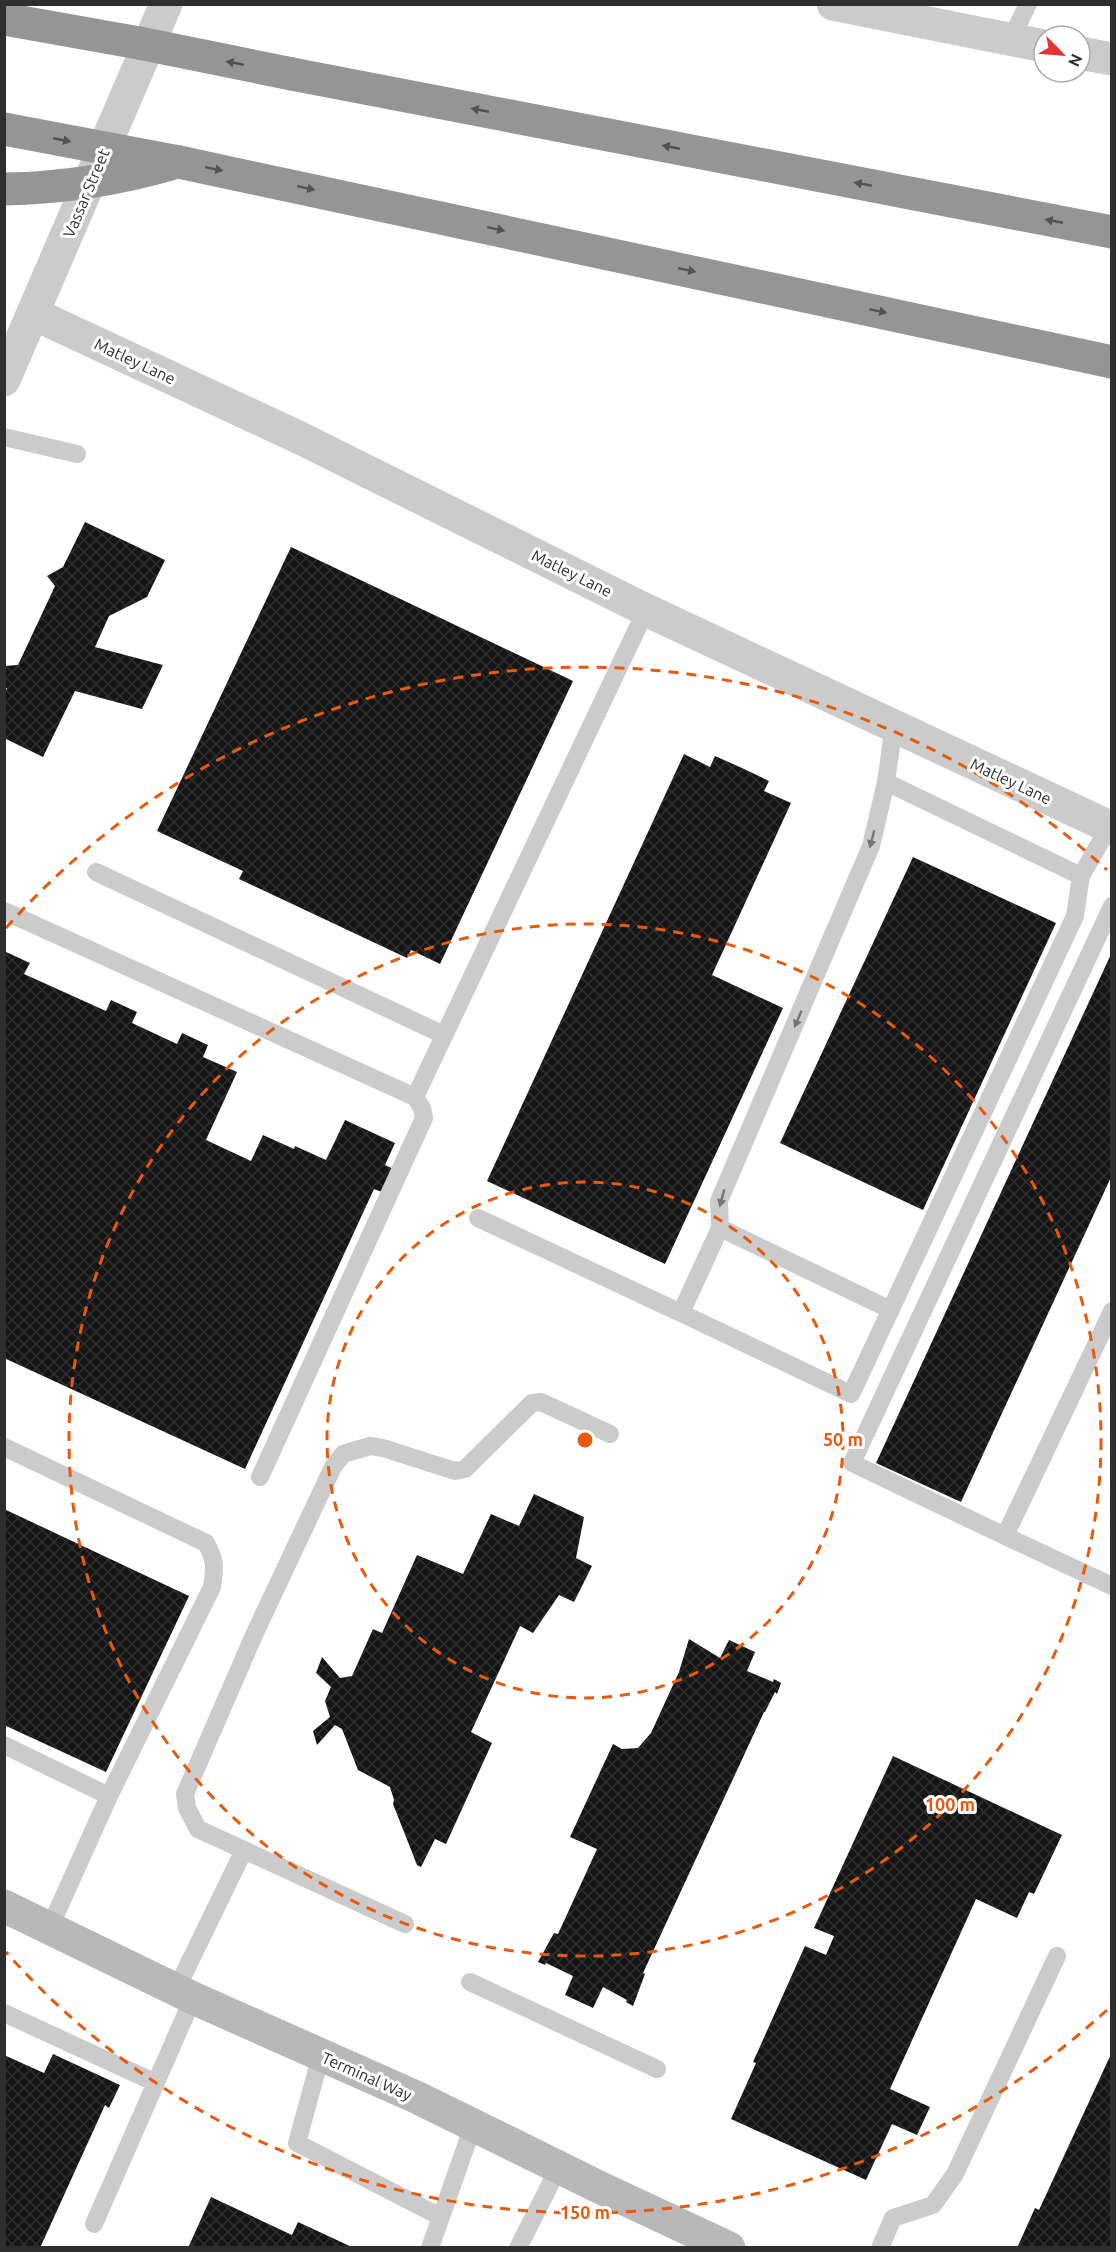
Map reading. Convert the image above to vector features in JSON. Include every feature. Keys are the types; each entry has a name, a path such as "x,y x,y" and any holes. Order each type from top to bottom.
{"highway":[{"path":"43,4 139,43"},
{"path":"7,20 139,43 1112,232"},
{"path":"4,129 249,176 1112,362"},
{"path":"4,189 88,183 133,175 179,162"}],"main road":[{"name":"Terminal Way","path":"4,1906 185,1993 416,2097 729,2247"}],"street":[{"name":"Vassar Street","path":"4,380 166,4"},
{"path":"833,4 1032,43"},
{"path":"1092,55 1112,59"},
{"name":"Matley Lane","path":"34,314 298,436 646,610 1110,827"}],"lane":[{"path":"1011,39 1028,4"},
{"path":"4,437 77,454"},
{"path":"415,1097 646,610"},
{"path":"681,1313 720,1228 719,1201 871,846 886,782 894,725"},
{"path":"886,782 1081,876"},
{"path":"478,1218 851,1394 1075,915 1081,876 1110,827"},
{"path":"96,872 444,1035"},
{"path":"1112,906 852,1463 1112,1586"},
{"path":"4,911 415,1097 422,1108 424,1118 260,1477"},
{"path":"720,1228 891,1310"},
{"path":"1005,1536 1112,1311"},
{"path":"405,1924 198,1829 187,1808 184,1794 264,1614 333,1467 343,1454 370,1446 455,1471 465,1469 532,1402 541,1402 610,1434"},
{"path":"4,1447 206,1543 214,1558 212,1587 109,1796 50,1928"},
{"path":"4,1745 109,1796"},
{"path":"94,2224 156,2083 185,1993 244,1850"},
{"path":"880,2247 893,2218 933,2205 956,2174 1057,1956"},
{"path":"470,1982 657,2069"},
{"path":"4,2013 156,2083"},
{"path":"321,2055 297,2143 441,2217"},
{"path":"430,2247 473,2126"},
{"path":"518,2247 559,2167"}],"building":[{"path":"85,522 165,560 147,597 109,616 95,647 163,665 142,709 75,691 43,757 4,738 4,694 7,688 4,688 4,666 18,665 55,586 47,576 63,567"},
{"path":"291,547 573,681 440,964 411,950 407,958 239,879 243,871 157,831"},
{"path":"684,754 710,767 715,756 742,768 769,781 764,791 791,803 712,975 783,1008 665,1264 487,1181"},
{"path":"913,857 1056,923 923,1210 780,1143"},
{"path":"6,952 30,963 24,974 106,1011 111,1000 137,1012 132,1023 177,1044 182,1033 208,1045 203,1057 237,1072 206,1140 251,1161 263,1135 326,1160 345,1120 395,1143 385,1165 398,1171 387,1194 374,1189 245,1469 4,1358"},
{"path":"1112,952 1112,1175 961,1502 876,1463"},
{"path":"534,1494 584,1517 576,1558 592,1566 574,1602 559,1595 533,1633 520,1626 471,1732 492,1743 446,1844 435,1839 421,1867 417,1865 393,1804 390,1787 358,1770 342,1729 335,1725 317,1745 313,1731 330,1717 325,1701 331,1687 316,1673 322,1657 340,1678 352,1676 373,1629 382,1633 417,1555 463,1574 491,1514 519,1526"},
{"path":"4,1509 189,1596 106,1772 4,1725"},
{"path":"689,1639 720,1658 729,1640 755,1652 747,1671 781,1683 777,1694 775,1692 764,1712 643,1973 645,1974 633,2006 626,2002 627,2000 603,1987 593,2008 565,1995 573,1976 546,1963 545,1965 538,1962 554,1933 558,1934 597,1849 570,1837 613,1744 622,1749 638,1748 651,1733 679,1672"},
{"path":"893,1756 1062,1835 1034,1894 1029,1892 1017,1918 976,1899 890,2089 930,2107 917,2135 892,2124 866,2180 731,2119 756,2063 753,2062 805,1946 826,1955 834,1936 814,1928"},
{"path":"1112,2052 1112,2248 1017,2248 1035,2208 1039,2210"},
{"path":"53,2054 120,2085 109,2108 105,2105 40,2248 4,2248 4,2055 44,2073"},
{"path":"211,2197 292,2235 298,2222 354,2248 188,2248"}]}
